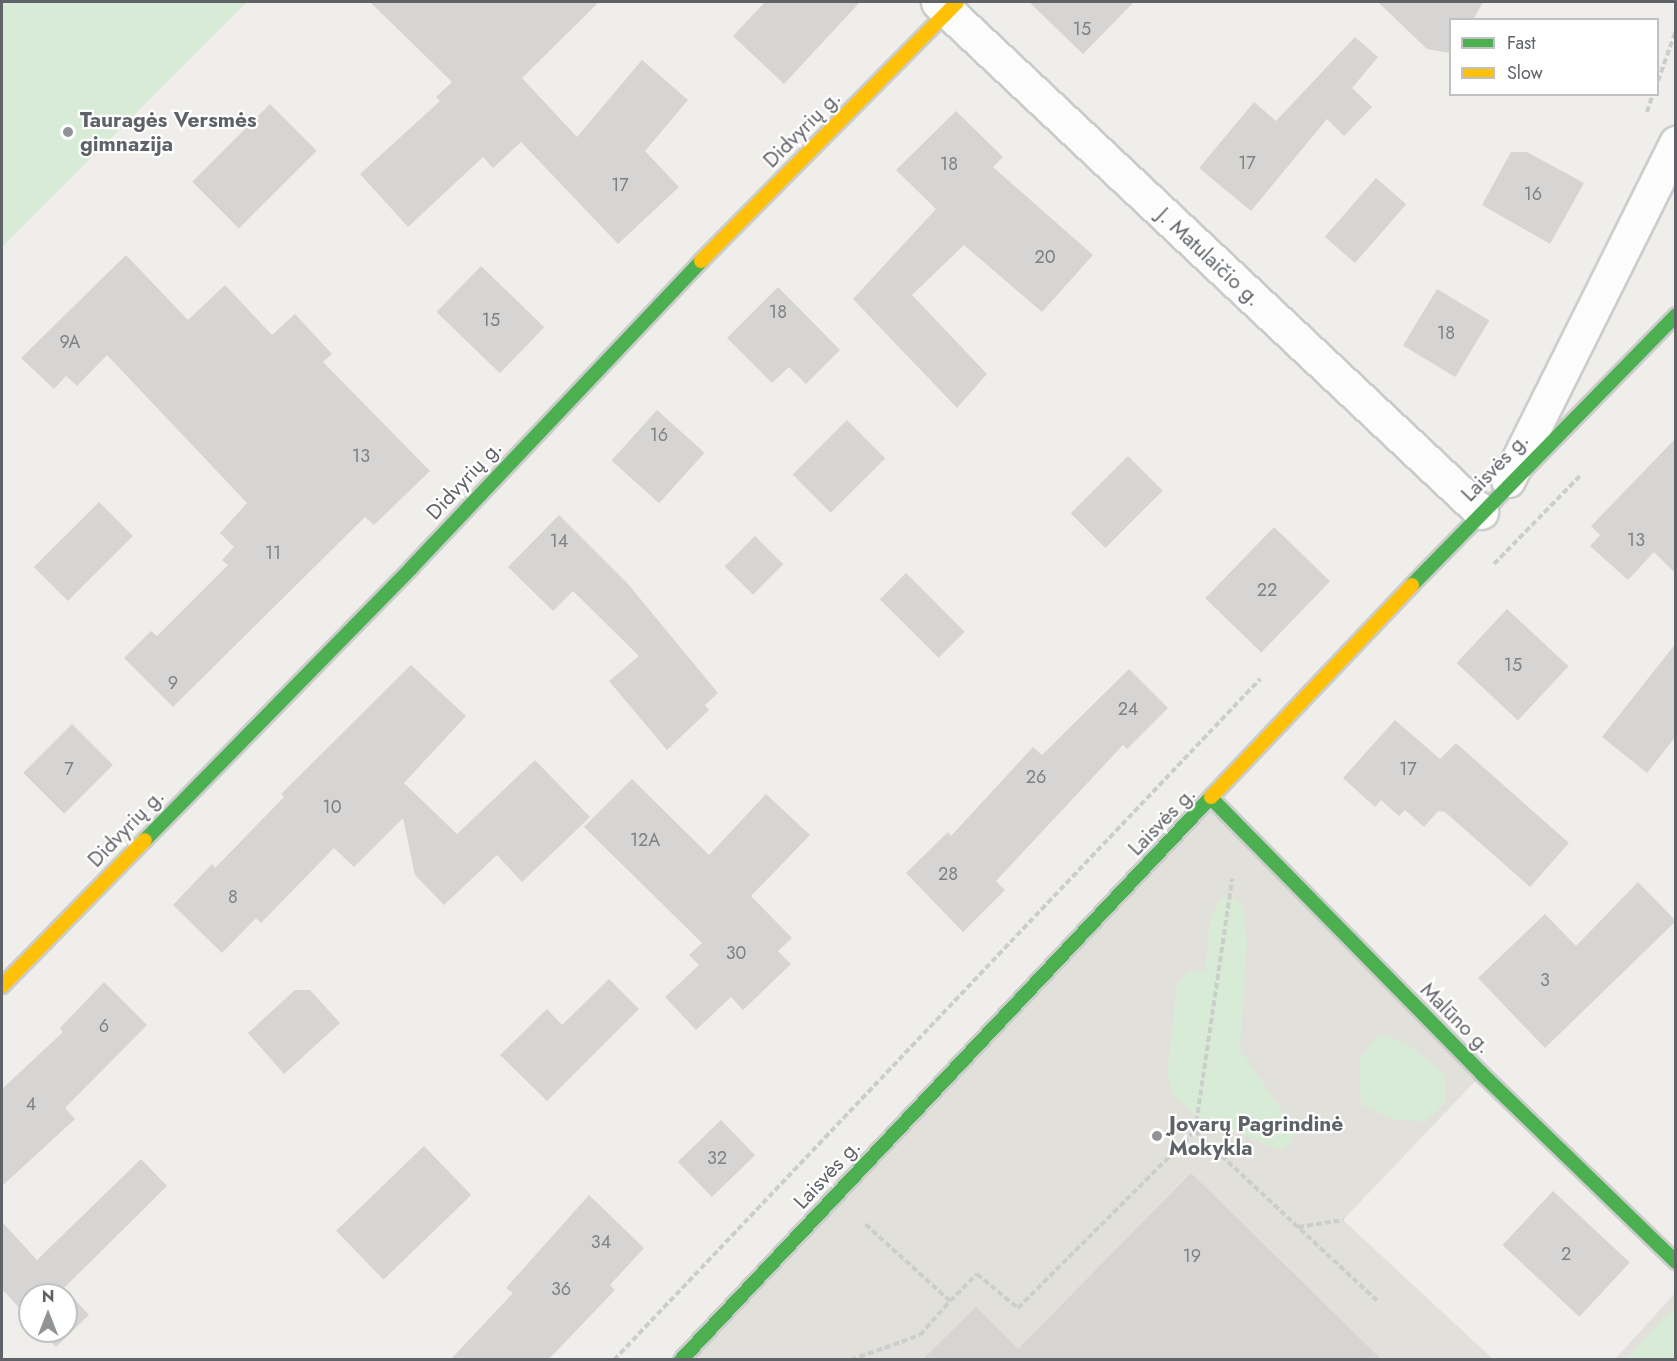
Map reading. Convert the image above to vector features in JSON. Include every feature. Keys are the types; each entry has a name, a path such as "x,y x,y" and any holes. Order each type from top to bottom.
{"street":[{"name":"J. Matulaičio g.","path":"948,5 1481,512"},
{"name":"Didvyrių g.","path":"2,986 412,567 638,324 948,5"},
{"path":"1504,487 1676,143"},
{"name":"Laisvės g.","path":"681,1359 1504,487 1676,315"},
{"name":"Malūno g.","path":"1212,799 1676,1262"}],"path":[{"path":"1659,78 1676,30"},
{"path":"1645,116 1652,96"},
{"path":"614,1359 1263,676"},
{"path":"851,1359 920,1335 977,1274 1018,1308 1195,1131 1240,828"},
{"path":"1195,1131 1377,1301"},
{"path":"1297,1227 1343,1220"},
{"path":"866,1225 950,1301"}],"shaded area":[{"name":"Jovarų Pagrindinė Mokykla","path":"1212,799 1482,1074 1343,1220 1493,1359 681,1360"},
{"path":"1675,1293 1675,1359 1615,1359"}],"green space":[{"name":"Tauragės Versmės gimnazija","path":"2,2 247,2 2,247"},
{"path":"1229,895 1243,905 1247,941 1240,1050 1295,1130 1291,1143 1279,1150 1196,1115 1173,1095 1167,1074 1177,985 1189,971 1205,971 1210,921 1218,902"},
{"path":"1379,1034 1406,1043 1446,1075 1446,1102 1424,1122 1392,1119 1361,1104 1359,1060"},
{"path":"1675,1306 1675,1359 1625,1359 1631,1354"}],"building":[{"path":"370,2 599,2 522,78 577,137 642,60 688,100 645,151 679,187 618,244 521,142 493,168 483,157 408,227 360,174 440,101 436,97 452,82"},
{"path":"765,2 860,2 784,84 733,36"},
{"path":"1029,2 1134,2 1083,54"},
{"path":"1378,2 1483,2 1474,18 1449,18 1449,53 1427,49"},
{"path":"1355,37 1378,57 1352,88 1372,107 1344,136 1327,119 1251,211 1199,168 1254,102 1276,121"},
{"path":"270,104 317,151 239,228 192,182"},
{"path":"956,111 1003,157 993,167 1093,255 1042,312 964,245 912,295 987,374 957,408 853,299 936,209 896,170"},
{"path":"1511,152 1527,152 1584,183 1550,244 1482,205"},
{"path":"1376,178 1406,204 1355,263 1325,237"},
{"path":"126,255 188,320 225,285 272,335 295,314 332,354 323,362 430,471 374,525 365,517 173,707 124,658 151,631 157,636 228,565 222,560 234,547 220,533 247,503 107,355 77,386 66,376 54,389 21,358"},
{"path":"481,266 544,327 500,373 437,312"},
{"path":"778,287 840,350 806,384 789,367 772,383 727,338"},
{"path":"1437,289 1489,320 1455,377 1403,346"},
{"path":"657,410 705,453 659,503 611,461"},
{"path":"847,420 885,458 831,513 793,474"},
{"path":"1676,438 1676,574 1654,552 1628,580 1590,546 1600,535 1591,526"},
{"path":"1128,456 1163,491 1105,548 1071,513"},
{"path":"99,502 133,536 68,601 34,567"},
{"path":"559,515 628,584 718,693 705,705 709,710 667,750 609,681 639,656 573,591 553,611 508,567"},
{"path":"1274,527 1330,581 1261,652 1205,598"},
{"path":"755,536 783,564 753,595 725,566"},
{"path":"906,573 965,632 939,658 880,599"},
{"path":"1507,609 1568,666 1518,720 1457,663"},
{"path":"1676,643 1676,736 1647,773 1602,737"},
{"path":"411,665 466,716 404,783 457,834 535,760 590,817 522,882 497,855 444,905 415,875 403,818 354,867 334,848 261,923 256,918 222,953 173,905 212,864 215,868 284,797 281,794"},
{"path":"1129,669 1168,708 1127,749 1123,745 996,881 1005,890 963,932 906,873 948,832 951,836 1033,747 1042,755"},
{"path":"1395,720 1440,759 1456,743 1569,843 1530,887 1445,812 1438,811 1424,827 1405,810 1399,816 1381,800 1375,807 1343,778"},
{"path":"72,724 113,765 64,814 23,773"},
{"path":"632,779 709,855 766,794 810,835 751,896 792,938 778,951 791,964 743,1010 731,997 696,1030 665,997 699,965 689,955 702,943 584,827"},
{"path":"1638,882 1676,921 1545,1048 1478,978 1545,914 1576,946"},
{"path":"609,979 639,1009 547,1101 500,1055 547,1009 562,1025"},
{"path":"104,982 147,1025 65,1108 75,1119 2,1186 2,1089 63,1032 60,1028"},
{"path":"295,990 310,990 340,1023 284,1074 248,1033"},
{"path":"721,1120 755,1155 712,1197 678,1162"},
{"path":"424,1146 471,1195 383,1280 336,1231"},
{"path":"141,1159 167,1186 69,1283 18,1283 18,1307 2,1289 2,1222 37,1260"},
{"path":"1191,1173 1381,1359 923,1359 976,1307 1018,1349"},
{"path":"1553,1191 1630,1263 1579,1317 1503,1245"},
{"path":"589,1195 644,1248 610,1285 615,1290 549,1359 451,1359 513,1293 506,1288"},
{"path":"78,1303 89,1315 78,1326"}],"traffic: fast":[{"path":"145,840 412,567 701,261"},
{"path":"1412,585 1676,315"},
{"path":"681,1360 1211,797"},
{"path":"1212,799 1482,1074 1676,1262"}],"traffic: slow":[{"path":"701,261 957,2"},
{"path":"1211,797 1412,585"},
{"path":"2,986 145,840"}],"place":[{"name":"Tauragės Versmės gimnazija","path":"68,132"},
{"name":"Jovarų Pagrindinė Mokykla","path":"1157,1136"}]}
